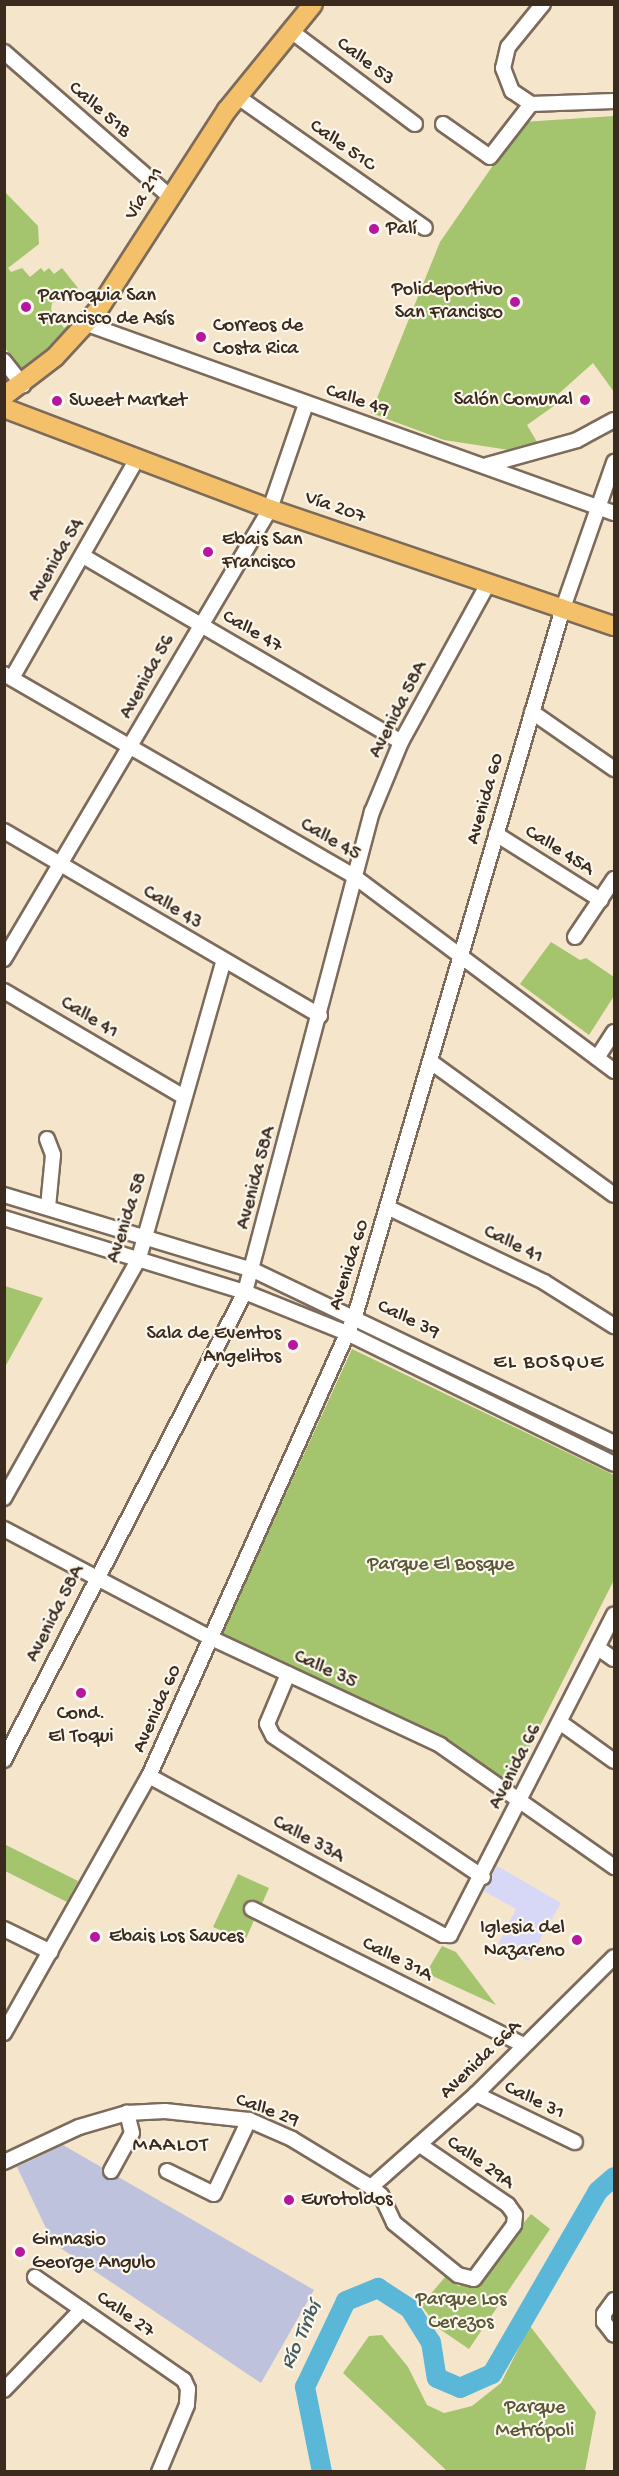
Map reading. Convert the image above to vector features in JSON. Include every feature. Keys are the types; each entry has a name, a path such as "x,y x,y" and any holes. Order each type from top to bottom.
{"main road":[{"name":"Vía 211","path":"4,396 23,385 87,324 115,287 169,196 238,96 313,4"},
{"name":"Vía 207","path":"4,408 136,461 270,509 615,626"},
{"name":"Vía 207","path":"4,418 44,424"}],"street":[{"path":"543,4 508,47 503,68 512,91 531,104 570,105 615,101"},
{"name":"Calle 53","path":"291,31 416,124"},
{"name":"Calle 51B","path":"4,52 169,196"},
{"name":"Calle 51C","path":"238,96 425,228"},
{"path":"443,124 490,157 531,104"},
{"name":"Calle 49","path":"87,324 306,404 487,465 615,513"},
{"path":"4,361 23,385"},
{"name":"Avenida 56","path":"4,959 270,509 306,404"},
{"path":"487,465 577,440 615,420"},
{"name":"Avenida 54","path":"8,676 82,556 136,461"},
{"name":"Avenida 60","path":"4,2033 149,1776 355,1316 389,1208 563,608 615,462"},
{"name":"Calle 47","path":"82,556 401,742"},
{"name":"Avenida 58A","path":"4,1760 245,1292 253,1270 372,812 401,742 488,584"},
{"name":"Calle 45","path":"8,676 130,749 355,877 615,1071"},
{"path":"532,712 615,769"},
{"name":"Calle 43","path":"4,831 223,963 320,1016"},
{"name":"Calle 45A","path":"496,834 601,900"},
{"path":"575,937 615,879"},
{"name":"Avenida 58","path":"4,1498 139,1258 223,963"},
{"name":"Calle 41","path":"4,991 184,1097"},
{"path":"597,1058 615,1032"},
{"path":"431,1062 615,1196"},
{"path":"47,1140 53,1155 48,1207"},
{"name":"Calle 39","path":"4,1195 253,1270 355,1316 615,1443"},
{"name":"Calle 41","path":"389,1208 544,1282 615,1326"},
{"name":"Calle 39","path":"4,1218 245,1292 347,1333 615,1464"},
{"name":"Calle 35","path":"4,1529 95,1580 211,1638 440,1745 615,1867"},
{"name":"Avenida 66","path":"450,1935 483,1877 615,1614"},
{"path":"598,1648 615,1659"},
{"path":"288,1674 267,1724 284,1746 483,1877"},
{"path":"561,1723 615,1761"},
{"name":"Calle 33A","path":"149,1776 443,1935 450,1935"},
{"name":"Calle 31A","path":"252,1910 524,2045"},
{"path":"4,1929 51,1952"},
{"name":"Avenida 66A","path":"371,2187 476,2094 615,1957"},
{"name":"Calle 31","path":"476,2094 575,2142"},
{"name":"Calle 29","path":"4,2162 79,2127 127,2113 165,2111 249,2120 285,2135 371,2187 381,2195 394,2223 458,2275 474,2279"},
{"path":"111,2171 132,2133 127,2113"},
{"path":"167,2171 214,2194 249,2120"},
{"name":"Calle 29A","path":"420,2145 508,2205 515,2215 514,2225 474,2279"},
{"name":"Calle 27","path":"35,2277 184,2380 188,2389 180,2429 159,2472"},
{"path":"615,2300 604,2314 604,2322 615,2335"},
{"path":"4,2390 82,2309"}],"shaded area":[{"path":"497,1866 561,1903 528,1961 498,1944 516,1909 484,1891"},
{"path":"63,2145 314,2290 261,2383 53,2243 17,2167"}],"green space":[{"name":"Polideportivo San Francisco","path":"614,116 614,392 593,363 555,397 558,403 527,425 540,447 509,450 444,440 371,413 440,242 523,122"},
{"path":"4,191 38,226 39,244 8,268 11,272 22,268 30,277 41,268 44,272 49,268 54,274 62,268 78,288 52,303 51,310 64,328 87,309 23,372 5,348"},
{"path":"551,942 580,960 586,958 614,977 614,996 589,1035 520,984"},
{"path":"4,1286 43,1298 5,1367"},
{"name":"Parque El Bosque","path":"352,1349 614,1475 614,1580 511,1783 442,1739 222,1634"},
{"path":"4,1844 78,1881 67,1902 5,1871"},
{"path":"238,1874 269,1888 261,1906 251,1902 246,1914 255,1918 245,1941 213,1927"},
{"path":"442,1946 456,1952 496,2005 426,1973"},
{"name":"Parque Los Cerezos","path":"531,2214 550,2229 469,2349 438,2328 421,2305 447,2275 458,2286 470,2284 519,2222 522,2225"},
{"name":"Parque Metrópoli","path":"530,2326 596,2412 585,2471 447,2471 343,2373 369,2336 382,2335 408,2367 427,2405 444,2413 472,2406 501,2383"}],"waterway":[{"name":"Río Tiribí","path":"322,2472 305,2387 346,2301 378,2288 410,2309 431,2342 437,2378 460,2388 492,2374 598,2191 614,2177"}],"place":[{"name":"Palí","path":"374,229"},
{"name":"Polideportivo San Francisco","path":"515,302"},
{"name":"Parroquia San Francisco de Asís","path":"26,307"},
{"name":"Correos de Costa Rica","path":"201,337"},
{"name":"Salón Comunal","path":"585,400"},
{"name":"Sweet Market","path":"57,401"},
{"name":"Ebais San Francisco","path":"208,552"},
{"name":"Sala de Eventos Angelitos","path":"293,1345"},
{"name":"Cond. El Toqui","path":"81,1693"},
{"name":"Ebais Los Sauces","path":"95,1937"},
{"name":"Iglesia del Nazareno","path":"577,1940"},
{"name":"Eurotoldos","path":"289,2200"},
{"name":"Gimnasio George Angulo","path":"20,2252"}],"district":[{"name":"EL BOSQUE","path":"549,1364"},
{"name":"MAALOT","path":"171,2147"}]}
